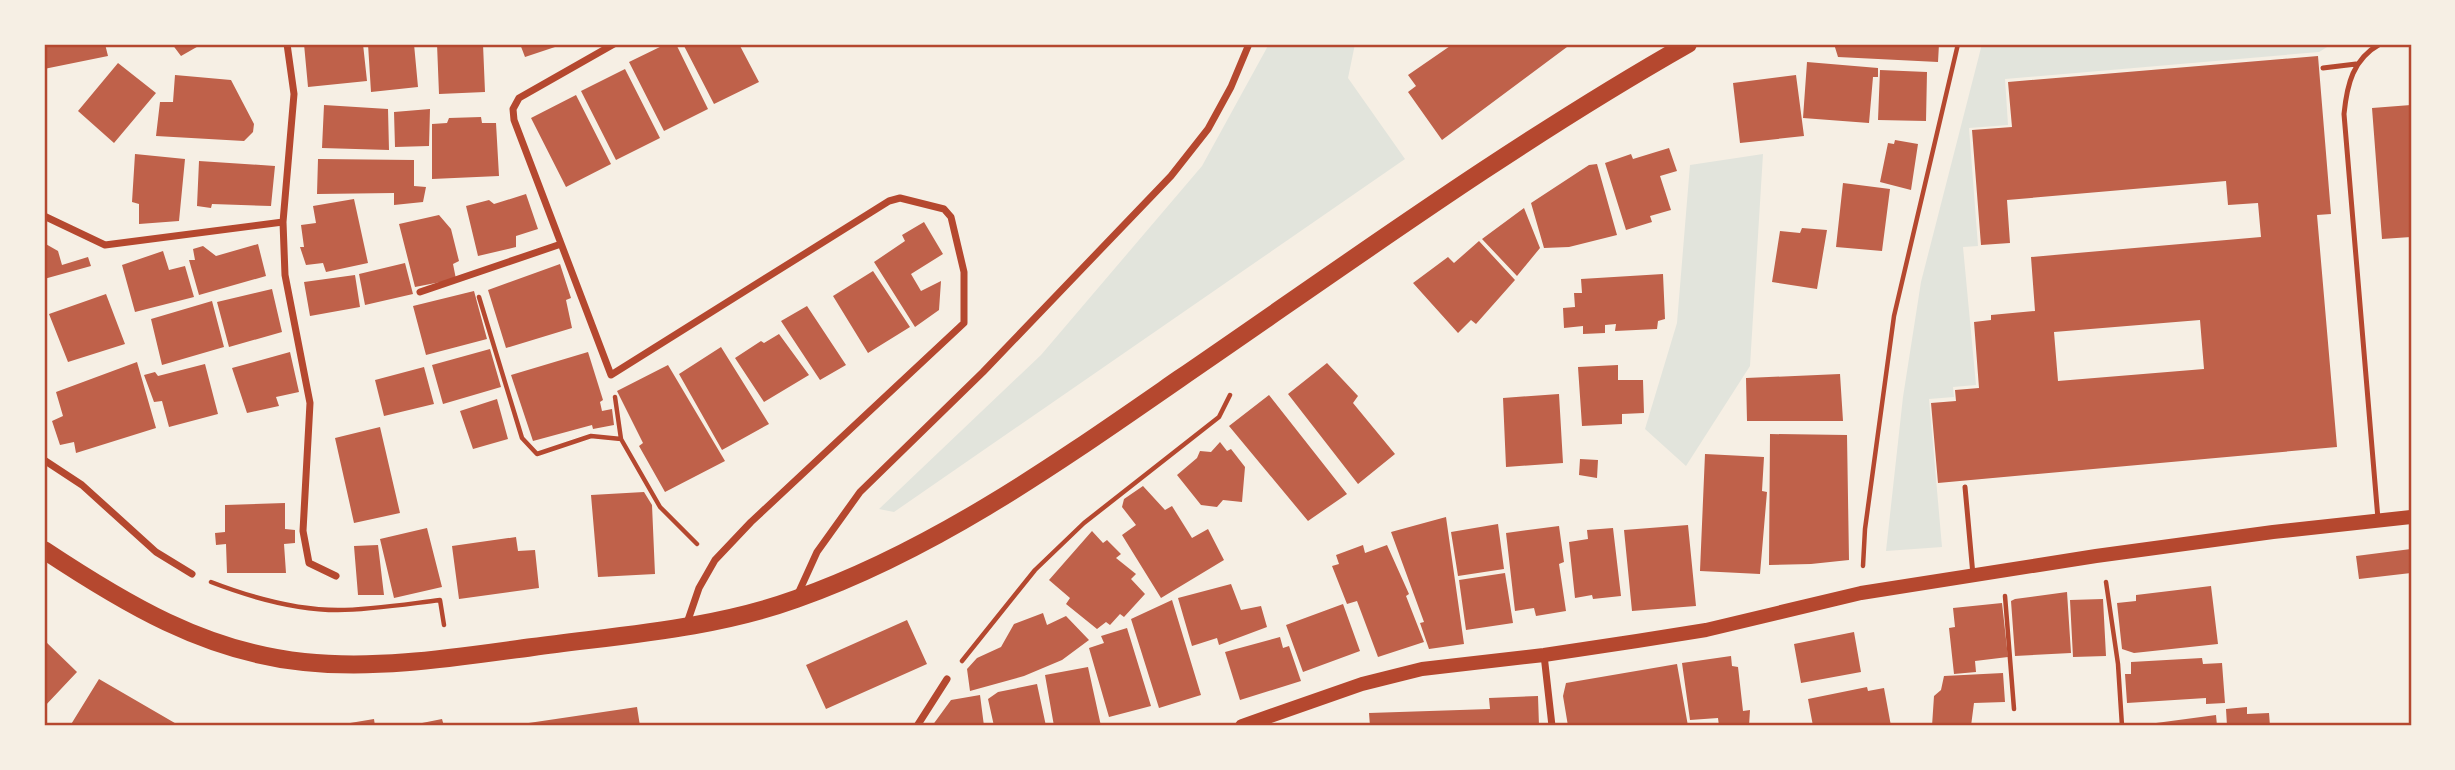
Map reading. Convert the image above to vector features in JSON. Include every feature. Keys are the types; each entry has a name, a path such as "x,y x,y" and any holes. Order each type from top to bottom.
{"main road":[{"path":"44,550 116,597 179,628 229,646 298,662 395,663 686,626 744,615 796,600 917,545 1051,467 1508,155 1688,44"},
{"path":"1242,726 1258,724 1391,675 1422,669 1544,655 1706,630 1861,593 1973,575 2246,536 2411,517"}],"street":[{"path":"286,44 294,94 283,222 285,275 310,403 303,531 309,563 335,576"},
{"path":"614,44 519,98 513,109 514,120 611,375 889,201 901,198 944,209 951,217 964,272 964,323 751,522 715,560 699,589 686,626"},
{"path":"796,600 817,552 860,492 983,372 1171,176 1208,129 1231,87 1249,44"},
{"path":"44,216 105,245 283,222"},
{"path":"420,292 561,244"},
{"path":"44,460 82,485 156,552 192,574"},
{"path":"1544,655 1552,726"},
{"path":"917,726 947,679"}],"lane":[{"path":"2378,520 2344,114 2350,79 2356,64 2365,54 2381,44"},
{"path":"2323,68 2356,64"},
{"path":"1965,486 1973,575"}],"path":[{"path":"1861,593 1865,529 1894,316 1958,44"},
{"path":"473,276 522,438 537,454 591,436 621,439"},
{"path":"611,375 621,439 660,507 715,560"},
{"path":"947,679 1035,570 1084,523 1219,417 1230,395"},
{"path":"2106,582 2118,664 2122,726"},
{"path":"2005,595 2014,709"}],"shaded area":[{"path":"1269,44 1355,44 1348,78 1405,159 894,512 879,509 1041,355 1202,166"},
{"path":"1982,44 2332,44 2319,52 2005,79 2008,125 1969,128 1978,246 1963,247 1976,385 1953,387 1954,397 1929,399 1942,547 1886,551 1903,397 1921,282"},
{"path":"1763,154 1750,366 1686,466 1645,429 1677,323 1690,165"}],"building":[{"path":"44,44 105,44 108,56 44,69"},
{"path":"172,44 202,44 181,56"},
{"path":"304,44 363,44 367,81 308,87"},
{"path":"368,44 414,44 418,87 371,92"},
{"path":"437,44 483,44 485,92 439,94"},
{"path":"520,44 564,44 525,57"},
{"path":"666,44 676,44 708,109 664,131 629,62"},
{"path":"683,44 739,44 759,82 714,104"},
{"path":"1453,44 1571,44 1442,140 1408,92 1416,86 1408,75"},
{"path":"1834,44 1939,44 1938,62 1838,57"},
{"path":"2318,56 2331,214 2317,215 2337,447 1938,483 1931,403 1956,401 1955,390 1979,388 1974,322 1991,320 1991,315 2035,311 2031,257 2261,237 2258,203 2228,205 2226,181 2007,200 2010,243 1981,245 1972,130 2012,127 2008,82","holes":["2200,320 2204,369 2058,381 2054,332"]},
{"path":"1807,62 1878,68 1878,77 1873,77 1869,123 1803,118"},
{"path":"118,63 156,93 114,143 78,111"},
{"path":"625,69 660,138 616,160 581,91"},
{"path":"1880,70 1927,72 1926,121 1878,120"},
{"path":"175,75 231,80 254,124 253,132 244,141 156,136 160,102 173,102"},
{"path":"1796,75 1804,136 1740,143 1733,83"},
{"path":"576,95 611,164 566,187 531,118"},
{"path":"324,105 388,109 389,150 322,148"},
{"path":"2411,105 2411,237 2382,239 2372,108"},
{"path":"430,109 429,146 395,147 394,112"},
{"path":"481,117 482,123 496,123 499,176 432,179 432,124 447,123 449,118"},
{"path":"1895,140 1918,144 1911,190 1880,182 1888,143 1894,144"},
{"path":"1669,148 1677,171 1660,176 1671,210 1650,216 1652,222 1626,230 1605,163 1631,154 1633,159"},
{"path":"135,154 185,159 179,221 139,224 139,204 132,202"},
{"path":"318,159 414,160 414,186 426,187 423,202 394,205 394,193 317,194"},
{"path":"199,161 275,166 271,206 197,206"},
{"path":"1597,164 1617,235 1569,247 1544,248 1531,203 1589,165"},
{"path":"1843,183 1890,189 1882,251 1836,247"},
{"path":"526,194 538,229 516,236 516,247 478,256 466,206 489,200 494,204"},
{"path":"354,199 368,263 326,272 323,263 306,265 300,247 304,247 301,225 316,223 313,206"},
{"path":"1524,208 1540,248 1517,276 1482,239"},
{"path":"439,215 451,229 459,261 453,264 456,279 415,287 399,224"},
{"path":"924,222 943,254 911,274 921,291 941,281 939,310 915,327 874,262 905,241 902,235"},
{"path":"1802,228 1827,230 1817,289 1772,282 1780,231 1800,233"},
{"path":"1479,241 1515,280 1476,324 1471,320 1458,333 1413,283 1448,257 1454,263"},
{"path":"44,243 58,251 62,265 88,257 91,266 44,279"},
{"path":"258,244 266,276 199,295 189,260 195,260 193,249 203,246 216,256"},
{"path":"163,251 169,270 185,266 194,297 135,312 122,265"},
{"path":"405,263 413,294 365,305 359,274"},
{"path":"560,264 571,298 566,300 572,328 506,348 488,290"},
{"path":"873,271 910,327 868,353 833,296"},
{"path":"1663,274 1665,319 1658,321 1657,329 1615,331 1616,324 1605,325 1605,333 1583,334 1583,326 1564,328 1563,308 1575,307 1574,293 1582,293 1581,279"},
{"path":"355,275 360,307 310,316 304,282"},
{"path":"272,289 282,332 229,347 217,302"},
{"path":"474,291 487,339 426,355 413,306"},
{"path":"106,294 125,344 68,362 49,314"},
{"path":"212,301 224,347 162,365 151,319"},
{"path":"807,306 846,365 820,380 781,321"},
{"path":"779,334 809,375 764,402 735,358 761,341 764,343"},
{"path":"721,347 769,424 722,450 679,374"},
{"path":"490,349 501,387 443,404 432,365"},
{"path":"290,352 299,392 276,397 279,406 247,413 232,368"},
{"path":"588,352 603,400 600,402 602,411 612,409 614,425 593,429 592,425 533,441 511,375"},
{"path":"137,362 156,428 76,453 74,442 60,445 52,421 63,416 56,392"},
{"path":"1327,363 1358,396 1353,403 1395,454 1358,484 1288,394"},
{"path":"205,364 218,414 169,427 162,401 154,402 144,375 155,372 158,376"},
{"path":"668,365 725,461 665,492 639,446 643,443 617,391"},
{"path":"1618,365 1618,380 1643,380 1644,413 1622,414 1622,424 1582,426 1578,367"},
{"path":"424,367 434,404 384,416 375,380"},
{"path":"1840,374 1843,421 1747,421 1746,378"},
{"path":"1559,394 1563,463 1506,467 1503,398"},
{"path":"1269,395 1347,494 1308,521 1229,426"},
{"path":"497,399 508,439 473,449 460,411"},
{"path":"380,427 400,513 354,523 335,438"},
{"path":"1770,434 1847,435 1849,560 1769,565"},
{"path":"1220,442 1227,451 1231,449 1245,467 1242,502 1223,500 1217,507 1201,505 1177,475 1197,458 1200,451 1211,452"},
{"path":"1705,454 1764,457 1762,491 1767,492 1760,574 1700,571"},
{"path":"1580,459 1598,460 1597,478 1579,475"},
{"path":"1143,486 1165,510 1172,506 1192,538 1208,529 1224,560 1161,598 1122,535 1136,525 1122,507 1124,499"},
{"path":"644,492 652,505 655,574 598,577 591,495"},
{"path":"285,503 285,529 295,530 295,543 284,544 286,573 227,573 226,544 216,545 215,533 225,532 225,505"},
{"path":"1446,517 1464,644 1429,649 1420,623 1424,622 1391,532"},
{"path":"1498,524 1504,569 1458,576 1451,532"},
{"path":"1688,525 1696,606 1632,611 1624,530"},
{"path":"1559,526 1564,562 1559,564 1566,611 1536,616 1534,608 1515,611 1506,533"},
{"path":"427,528 442,587 394,598 380,539"},
{"path":"1613,528 1621,596 1593,599 1592,595 1575,598 1569,542 1588,539 1587,530"},
{"path":"1092,531 1103,543 1107,540 1121,554 1116,558 1136,574 1131,579 1145,594 1124,617 1120,614 1110,625 1106,622 1097,629 1066,604 1070,598 1049,580"},
{"path":"516,537 518,551 535,550 539,588 459,599 452,546"},
{"path":"378,545 384,595 358,595 354,546"},
{"path":"1363,545 1365,553 1387,545 1409,594 1406,596 1424,642 1378,657 1357,601 1347,604 1332,566 1339,564 1336,555"},
{"path":"2411,549 2411,573 2359,579 2356,556"},
{"path":"1505,573 1513,623 1466,630 1459,580"},
{"path":"1231,584 1241,610 1261,606 1267,627 1219,645 1217,638 1192,646 1178,598"},
{"path":"2211,586 2218,644 2134,653 2122,649 2117,603 2136,601 2136,595"},
{"path":"2067,592 2071,653 2015,656 2011,601"},
{"path":"2103,599 2106,656 2073,657 2070,600"},
{"path":"1172,600 1201,695 1159,708 1131,619"},
{"path":"2002,603 2008,657 1975,661 1976,672 1954,674 1949,628 1955,627 1953,608"},
{"path":"1343,604 1360,651 1303,672 1286,625"},
{"path":"1043,613 1047,625 1066,616 1089,640 1062,660 1024,676 970,691 967,669 977,658 1001,647 1014,624"},
{"path":"907,620 927,664 826,709 806,665"},
{"path":"1127,628 1151,706 1109,717 1089,648 1104,643 1101,636"},
{"path":"1854,632 1861,672 1801,683 1794,644"},
{"path":"1280,637 1283,648 1289,646 1301,681 1240,700 1225,652"},
{"path":"44,640 77,672 44,707"},
{"path":"1731,656 1732,666 1738,667 1743,711 1750,710 1749,726 1719,726 1718,718 1690,720 1682,663"},
{"path":"2202,658 2203,664 2222,663 2225,703 2206,704 2206,698 2127,703 2125,674 2131,674 2131,662"},
{"path":"1677,664 1688,726 1568,726 1563,696 1566,683"},
{"path":"1088,667 1101,726 1054,726 1045,675"},
{"path":"2003,673 2005,702 1974,703 1971,726 1932,726 1934,696 1941,690 1944,676"},
{"path":"99,679 180,726 70,726"},
{"path":"1037,684 1046,726 994,726 988,699 998,692"},
{"path":"1867,687 1868,691 1884,688 1891,726 1813,726 1808,699"},
{"path":"980,695 984,726 932,726 951,700"},
{"path":"1538,696 1539,726 1370,726 1369,713 1490,709 1489,698"},
{"path":"637,707 640,726 515,726 515,725"},
{"path":"2247,707 2247,714 2269,713 2270,726 2227,726 2226,709"},
{"path":"2216,715 2217,726 2141,726 2141,725"},
{"path":"374,719 375,726 338,726 338,725"},
{"path":"442,719 444,726 412,726 412,725"}]}
